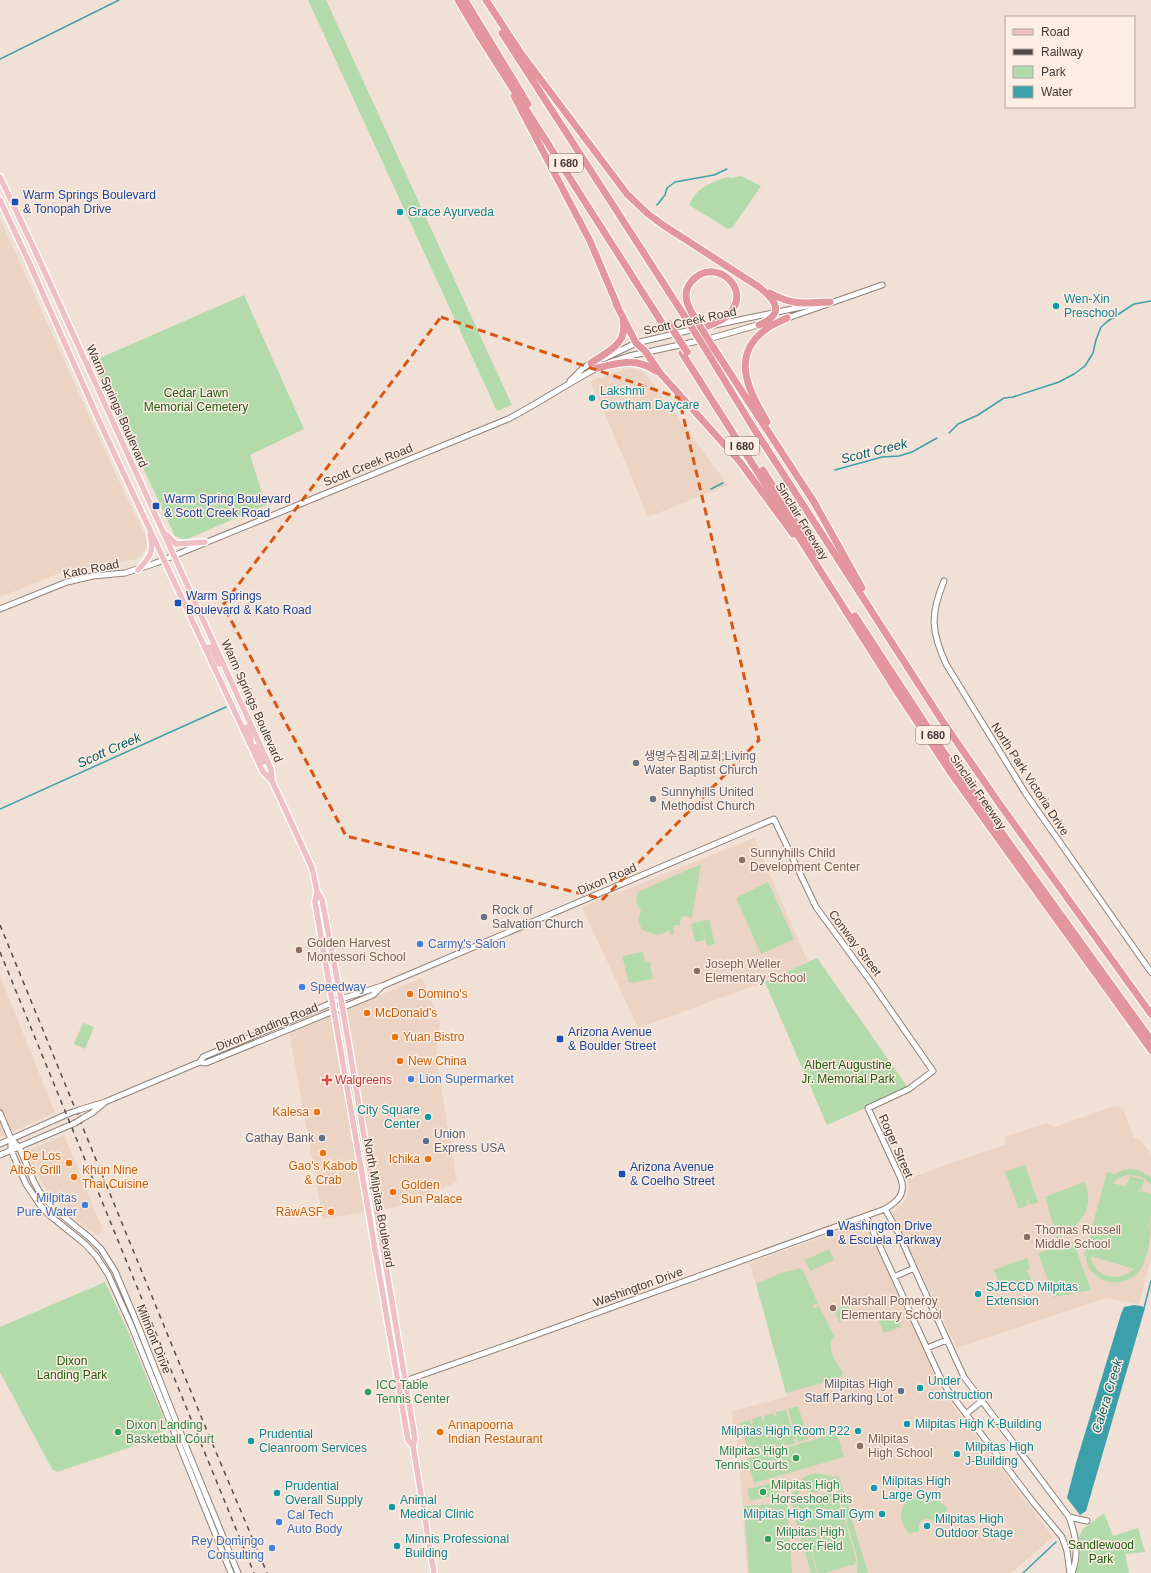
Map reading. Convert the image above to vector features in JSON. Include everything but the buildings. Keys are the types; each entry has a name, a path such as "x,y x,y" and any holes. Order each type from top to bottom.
{"highway":[{"name":"I 680","path":"458,0 685,353 731,419 845,601 943,751 1151,1040"},
{"name":"I 680","path":"465,0 667,325"},
{"name":"I 680","path":"485,0 516,56 691,319"},
{"path":"485,0 530,65 627,194 648,214 760,287 783,300 792,303 830,302"},
{"path":"501,69 518,106 590,241 624,324 622,336 614,349 591,363"},
{"path":"705,327 725,317 735,305 735,287 728,278 718,272 707,272 698,276 690,283 686,291 686,300 691,319 709,348 790,464"},
{"path":"759,325 770,319 775,313 775,305 772,298 760,287"},
{"path":"616,304 636,343 645,352 660,373 740,462 833,589"},
{"path":"787,318 765,330 756,339 748,354 745,370 746,380 750,391 790,464 832,532 863,590 869,606"},
{"name":"Sinclair Freeway","path":"709,348 728,386 751,424 970,762 1151,1014"},
{"path":"597,368 626,362 637,362 660,373"},
{"name":"Sinclair Freeway","path":"700,376 761,477 896,690 953,776 1151,1050"}],"main road":[{"name":"Warm Springs Boulevard","path":"0,177 271,769 272,782"},
{"name":"Warm Springs Boulevard","path":"0,200 101,425 205,648 263,772 272,782"},
{"path":"138,570 151,554 152,544 147,521"},
{"path":"161,528 171,541 176,544 205,542"},
{"path":"205,648 211,647 224,673 229,679"},
{"path":"234,690 234,698 250,731 251,746 256,747 268,771 271,773"},
{"name":"North Milpitas Boulevard","path":"272,782 312,868 317,892 322,900 341,999 406,1380 415,1439 413,1446 434,1573"},
{"name":"North Milpitas Boulevard","path":"317,892 315,902 369,1218 408,1440 413,1446"}],"street":[{"name":"Scott Creek Road","path":"565,386 580,371 591,363 636,343 705,327 830,302 882,285"},
{"name":"Scott Creek Road","path":"174,555 508,419 535,406 565,386 597,368 618,359 712,338 787,318 814,310 830,302"},
{"name":"Kato Road","path":"0,609 67,582 138,570 174,555"},
{"name":"North Park Victoria Drive","path":"944,581 936,600 934,622 937,644 946,664 1026,794 1151,972"},
{"name":"Dixon Road","path":"333,1003 382,986 774,819"},
{"name":"Conway Street","path":"774,819 816,907 871,982 933,1071 909,1089 868,1108"},
{"name":"Dixon Road","path":"342,1008 373,995 382,986"},
{"name":"Dixon Landing Road","path":"0,1144 70,1113 105,1102 200,1062 204,1057 333,1003"},
{"name":"Dixon Landing Road","path":"200,1062 206,1063 342,1008"},
{"name":"Dixon Landing Road","path":"0,1155 84,1118 105,1102"},
{"name":"Roger Street","path":"868,1108 899,1174 903,1186 902,1194 898,1200 885,1209"},
{"name":"Milmont Drive","path":"0,1113 11,1139 19,1147 39,1191 53,1208 90,1238 101,1250 114,1271 137,1323 217,1526 238,1573"},
{"name":"Milmont Drive","path":"11,1139 11,1150 26,1184 40,1205 48,1214 85,1244 96,1256 108,1274 231,1573"},
{"name":"Washington Drive","path":"398,1383 885,1209"},
{"path":"885,1209 898,1232 964,1377 983,1400 1069,1517 1074,1530 1076,1550 1074,1566 1071,1573"},
{"path":"866,1216 928,1348 939,1375 966,1414 1062,1537 1067,1551 1071,1573"},
{"path":"894,1277 914,1268"},
{"path":"928,1348 947,1340"},
{"path":"966,1414 983,1400"},
{"path":"1069,1517 1087,1521"}],"highlighted area":[{"path":"441,317 679,398 759,740 603,899 346,836 223,605"}],"shaded area":[{"path":"0,219 116,475 145,534 147,547 142,555 137,559 65,571 0,597"},
{"path":"629,368 644,372 728,485 648,517 590,381"},
{"path":"754,838 808,962 765,982 638,1028 582,907"},
{"path":"0,976 55,1113 0,1137"},
{"path":"422,978 440,1023 436,1056 457,1182 405,1205 323,1219 289,1032"},
{"name":"Thomas Russell Middle School","path":"1115,1106 1123,1109 1134,1138 1138,1138 1151,1154 1151,1258 1139,1304 1105,1298 957,1348 893,1215 907,1196 909,1188 907,1179 1006,1144 1004,1137 1046,1123 1054,1127"},
{"path":"64,1135 103,1230 97,1235 65,1211 43,1186 27,1151"},
{"name":"Milpitas High School","path":"862,1223 866,1225 926,1353 939,1387 1053,1537 1011,1573 747,1573 739,1457 731,1412 787,1396 750,1263"}],"green space":[{"path":"308,0 326,0 512,405 497,411"},
{"path":"741,176 761,186 732,228 728,229 689,205 696,194 705,186 727,177 731,178"},
{"name":"Cedar Lawn Memorial Cemetery","path":"244,295 304,429 250,455 266,505 185,540 175,536 93,361"},
{"path":"701,864 692,917 681,916 680,925 673,926 674,934 671,935 669,930 659,935 642,930 638,920 641,911 636,902 638,892"},
{"path":"768,882 794,939 761,954 736,898"},
{"path":"709,920 715,944 707,946 701,921"},
{"path":"701,921 705,940 695,942 691,924"},
{"path":"643,952 645,963 650,962 653,979 629,983 622,956"},
{"name":"Albert Augustine Jr. Memorial Park","path":"817,958 909,1089 827,1125 765,982"},
{"path":"337,1016 357,1110 374,1208 368,1177 363,1162"},
{"path":"83,1023 94,1027 85,1049 74,1044"},
{"path":"1025,1165 1038,1202 1030,1205 1028,1201 1034,1198 1027,1201 1015,1168"},
{"path":"1015,1168 1028,1205 1019,1209 1005,1172"},
{"path":"1123,1170 1139,1170 1151,1177 1151,1185 1142,1178 1132,1175 1127,1175 1117,1179 1113,1183 1126,1187 1130,1176 1144,1180 1141,1190 1138,1190 1151,1194 1151,1215 1145,1237 1151,1218 1149,1246 1142,1266 1132,1277 1124,1281 1106,1281 1098,1278 1092,1272 1088,1265 1086,1256 1084,1256 1107,1172 1113,1173 1113,1175","holes":["1091,1256 1134,1269 1121,1276 1108,1276 1097,1270 1093,1264"]},
{"path":"1084,1182 1088,1200 1084,1215 1072,1228 1057,1238 1045,1197"},
{"path":"1074,1243 1091,1290 1054,1297 1038,1253"},
{"path":"829,1249 834,1260 810,1271 805,1260"},
{"path":"1027,1258 1030,1268 1027,1270 1031,1280 1002,1290 994,1270"},
{"path":"802,1269 818,1303 813,1305 814,1309 819,1306 834,1336 831,1350 843,1373 840,1378 786,1393 756,1284 781,1273"},
{"path":"113,1276 125,1303 133,1316 174,1419 174,1425"},
{"name":"Dixon Landing Park","path":"105,1282 125,1325 166,1424 164,1431 141,1439 131,1447 57,1472 52,1469 0,1372 0,1327"},
{"path":"847,1304 853,1316 839,1322 834,1310"},
{"path":"889,1312 892,1317 896,1315 902,1327 884,1333 877,1317"},
{"path":"798,1406 808,1439 798,1442 797,1438 794,1439 795,1443 785,1446 783,1442 783,1446 773,1449 771,1445 772,1450 762,1452 761,1449 759,1449 760,1453 750,1456 740,1423 750,1420 751,1424 753,1423 752,1419 762,1416 763,1420 765,1420 764,1416 774,1413 775,1417 777,1417 776,1412 786,1410 792,1430 794,1429 788,1409"},
{"name":"Milpitas High Tennis Courts","path":"837,1433 844,1457 754,1483 747,1459"},
{"path":"816,1473 839,1476 868,1573 857,1573 858,1560 838,1492 831,1484 817,1479 815,1480 816,1483 823,1482 820,1490 816,1493 808,1492 804,1488 811,1484 810,1482 802,1488 798,1497 798,1504 800,1501 834,1491 834,1493 837,1493 857,1562 854,1562 855,1564 825,1573 818,1573 801,1515 817,1573 811,1573 791,1504 791,1498 795,1488 801,1480"},
{"name":"Milpitas High Horseshoe Pits","path":"777,1482 780,1494 750,1501 747,1489"},
{"path":"919,1493 927,1495 942,1503 948,1509 945,1511 947,1520 946,1523 937,1526 932,1520 928,1519 921,1521 919,1531 910,1534 902,1523 902,1510 907,1499"},
{"name":"Milpitas High Soccer Field","path":"781,1496 783,1497 781,1503 787,1503 792,1573 749,1573 744,1506 776,1504"},
{"name":"Sandlewood Park","path":"1104,1513 1113,1536 1138,1528 1145,1552 1125,1554 1129,1573 1075,1573 1080,1559 1079,1537 1083,1529"}],"water":[{"path":"1134,1305 1145,1308 1086,1511 1080,1515 1067,1498 1076,1463 1121,1314 1124,1307"}],"waterway":[{"path":"0,59 119,0"},
{"path":"657,205 665,195 667,188 675,182 714,175 727,169"},
{"name":"Scott Creek","path":"949,433 958,424 978,415 1004,398 1013,397 1059,382 1074,374 1085,366 1093,353 1101,327 1134,304 1151,301"},
{"name":"Scott Creek","path":"835,470 882,457 899,456 912,452 937,438"},
{"name":"Scott Creek","path":"711,489 723,483"},
{"name":"Scott Creek","path":"0,809 226,707"},
{"name":"Calera Creek","path":"1144,1308 1151,1281"},
{"name":"Calera Creek","path":"1023,1573 1056,1542"}],"railway":[{"path":"0,925 205,1426 267,1573"},
{"path":"0,952 254,1573"}],"place":[{"name":"Warm Springs Boulevard & Tonopah Drive","path":"15,202"},
{"name":"Grace Ayurveda","path":"400,212"},
{"name":"Wen-Xin Preschool","path":"1056,306"},
{"name":"Lakshmi Gowtham Daycare","path":"592,398"},
{"name":"Warm Spring Boulevard & Scott Creek Road","path":"156,506"},
{"name":"Warm Springs Boulevard & Kato Road","path":"178,603"},
{"name":"생명수침례교회;Living Water Baptist Church","path":"636,763"},
{"name":"Sunnyhills United Methodist Church","path":"653,799"},
{"name":"Sunnyhills Child Development Center","path":"742,860"},
{"name":"Rock of Salvation Church","path":"484,917"},
{"name":"Carmy's Salon","path":"420,944"},
{"name":"Golden Harvest Montessori School","path":"299,950"},
{"name":"Joseph Weller Elementary School","path":"697,971"},
{"name":"Speedway","path":"302,987"},
{"name":"Domino's","path":"410,994"},
{"name":"McDonald's","path":"367,1013"},
{"name":"Yuan Bistro","path":"395,1037"},
{"name":"Arizona Avenue & Boulder Street","path":"560,1039"},
{"name":"New China","path":"400,1061"},
{"name":"Lion Supermarket","path":"411,1079"},
{"name":"Walgreens","path":"327,1080"},
{"name":"Kalesa","path":"317,1112"},
{"name":"City Square Center","path":"428,1117"},
{"name":"Cathay Bank","path":"322,1138"},
{"name":"Union Express USA","path":"426,1141"},
{"name":"Gao's Kabob & Crab","path":"323,1153"},
{"name":"Ichika","path":"428,1159"},
{"name":"De Los Altos Grill","path":"69,1163"},
{"name":"Arizona Avenue & Coelho Street","path":"622,1174"},
{"name":"Khun Nine Thai Cuisine","path":"74,1177"},
{"name":"Golden Sun Palace","path":"393,1192"},
{"name":"Milpitas Pure Water","path":"85,1205"},
{"name":"RāwASF","path":"331,1212"},
{"name":"Washington Drive & Escuela Parkway","path":"830,1233"},
{"name":"Thomas Russell Middle School","path":"1027,1237"},
{"name":"SJECCD Milpitas Extension","path":"978,1294"},
{"name":"Marshall Pomeroy Elementary School","path":"833,1308"},
{"name":"Under construction","path":"920,1388"},
{"name":"Milpitas High Staff Parking Lot","path":"901,1391"},
{"name":"ICC Table Tennis Center","path":"368,1392"},
{"name":"Milpitas High K-Building","path":"907,1424"},
{"name":"Milpitas High Room P22","path":"858,1431"},
{"name":"Dixon Landing Basketball Court","path":"118,1432"},
{"name":"Annapoorna Indian Restaurant","path":"440,1432"},
{"name":"Prudential Cleanroom Services","path":"251,1441"},
{"name":"Milpitas High School","path":"860,1446"},
{"name":"Milpitas High J-Building","path":"957,1454"},
{"name":"Milpitas High Tennis Courts","path":"796,1458"},
{"name":"Milpitas High Large Gym","path":"874,1488"},
{"name":"Milpitas High Horseshoe Pits","path":"763,1492"},
{"name":"Prudential Overall Supply","path":"277,1493"},
{"name":"Animal Medical Clinic","path":"392,1507"},
{"name":"Milpitas High Small Gym","path":"882,1514"},
{"name":"Cal Tech Auto Body","path":"279,1522"},
{"name":"Milpitas High Outdoor Stage","path":"927,1526"},
{"name":"Milpitas High Soccer Field","path":"768,1539"},
{"name":"Minnis Professional Building","path":"397,1546"},
{"name":"Rey Domingo Consulting","path":"272,1548"}]}
